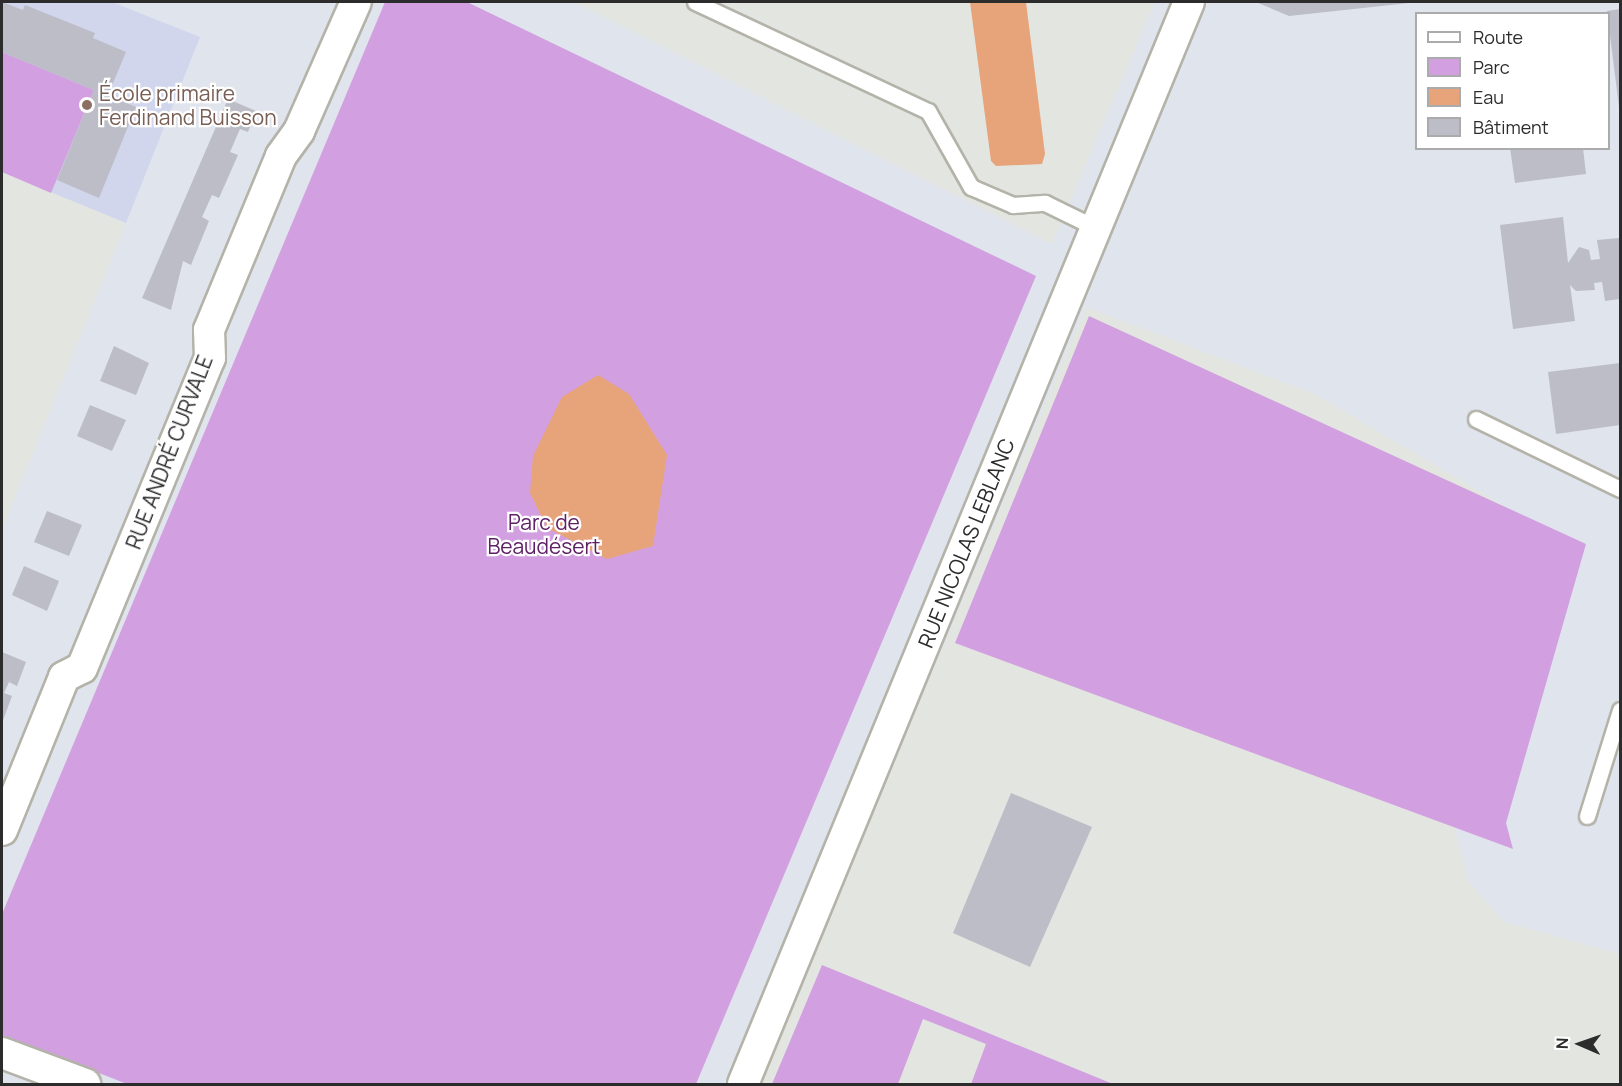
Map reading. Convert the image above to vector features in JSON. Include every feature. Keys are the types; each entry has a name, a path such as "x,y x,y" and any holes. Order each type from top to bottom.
{"street":[{"name":"RUE ANDRÉ CURVALE","path":"2,830 64,677 82,668 210,358 209,330 281,156 299,131 356,2"},
{"name":"RUE NICOLAS LEBLANC","path":"743,1084 1189,2"},
{"path":"2,1053 85,1084"}],"lane":[{"path":"695,2 928,111 970,187 1012,206 1045,203 1096,228"},
{"path":"1476,419 1620,489"},
{"path":"1587,816 1620,710"}],"shaded area":[{"name":"École primaire Ferdinand Buisson","path":"2,2 112,2 200,37 126,223 2,172"},
{"path":"574,2 1155,2 1052,244"},
{"path":"2,172 126,223 2,530"},
{"path":"1086,307 1315,394 1555,536 1455,829 1468,881 1505,922 1620,954 1620,1084 759,1084"}],"green space":[{"name":"Parc de Beaudésert","path":"385,2 467,2 1036,276 696,1084 127,1084 2,1035 2,914"},
{"path":"2,52 94,90 51,193 2,172"},
{"path":"1089,316 1586,544 1506,823 1513,849 955,643"},
{"path":"822,965 1113,1084 971,1084 986,1044 923,1019 898,1084 772,1084"}],"water":[{"path":"970,2 1026,2 1045,154 1042,164 996,166 991,161"},
{"path":"598,375 629,394 667,455 653,546 607,559 547,528 530,493 533,456 562,397"}],"building":[{"path":"2,2 23,10 25,5 95,33 93,38 126,52 108,95 136,107 99,198 57,180 94,90 2,52"},
{"path":"1256,2 1409,2 1409,3 1289,16"},
{"path":"1620,9 1620,107 1610,35 1610,12 1607,11"},
{"path":"228,99 256,111 248,132 240,129 230,152 238,155 219,198 212,195 202,217 209,221 191,265 183,261 171,310 142,298"},
{"path":"1510,150 1583,150 1586,174 1515,183"},
{"path":"1563,217 1568,263 1579,247 1589,250 1591,260 1600,259 1597,240 1620,238 1620,299 1605,301 1602,282 1594,283 1595,290 1576,291 1570,285 1575,321 1513,329 1500,225"},
{"path":"114,346 149,363 136,395 100,381"},
{"path":"1620,363 1620,425 1556,434 1548,372"},
{"path":"90,405 126,420 112,451 77,436"},
{"path":"47,511 82,525 69,556 34,542"},
{"path":"24,566 59,581 47,611 12,595"},
{"path":"2,652 26,662 17,686 9,682 4,693 12,696 2,723"},
{"path":"1011,793 1092,827 1030,967 953,933"}],"place":[{"name":"École primaire Ferdinand Buisson","path":"87,105"}]}
